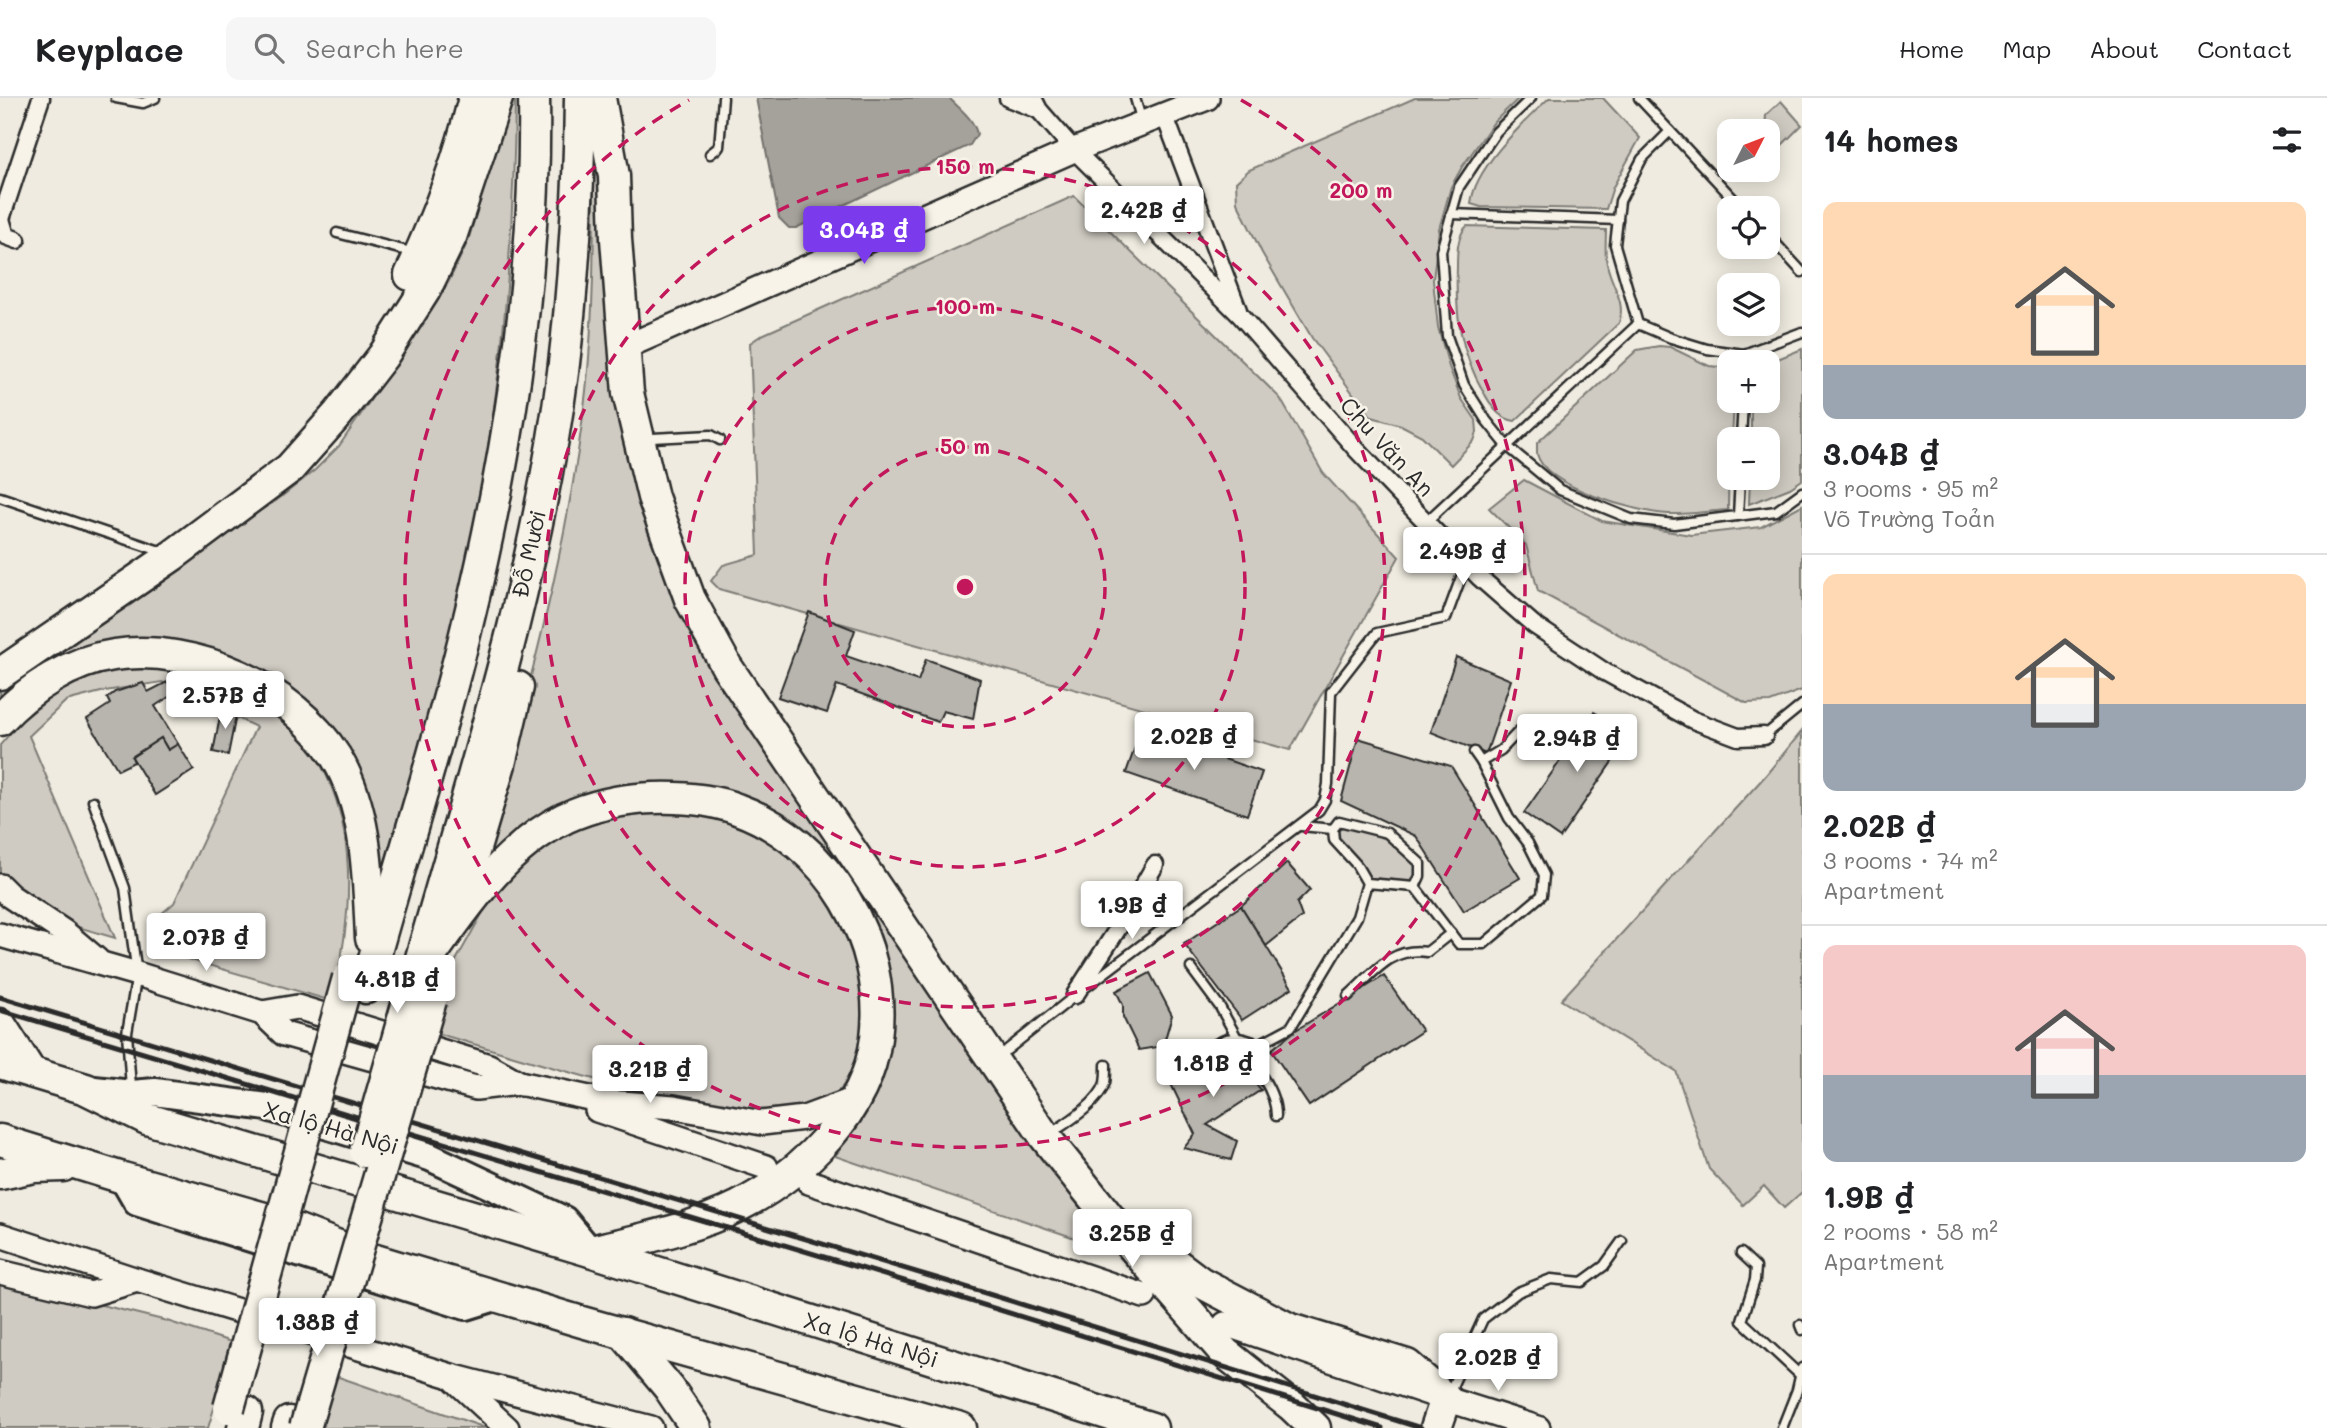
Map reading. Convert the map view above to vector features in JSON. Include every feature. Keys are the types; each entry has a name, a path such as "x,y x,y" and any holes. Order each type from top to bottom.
{"highway":[{"path":"0,659 226,499 280,453 325,402 367,346 405,286 452,176 474,98"},
{"path":"0,674 172,556 290,468 338,414 383,355 425,290 452,237 497,98"},
{"name":"Đỗ Mười","path":"362,976 467,628 489,529 511,415 526,289 535,150 534,98"},
{"name":"Đỗ Mười","path":"419,991 505,662 537,519 562,374 572,286 579,174 580,98"},
{"name":"Đỗ Mười","path":"419,991 452,927 500,764 536,604 570,408 582,293 592,98"},
{"path":"600,98 614,176 629,345 628,393 653,497 690,599 727,667 1045,1138 1225,1353 1292,1406 1315,1428"},
{"path":"629,345 682,543 701,595 780,724 942,961 1019,1067 1022,1105"},
{"path":"0,720 35,688 87,662 114,655 141,653 195,661 252,681 280,697 303,716 322,737 349,781 366,861 369,904 362,976 236,1419"},
{"path":"452,927 502,864 546,829 586,810 613,802 689,798 748,813 780,830 819,864 836,886 862,930 874,975 876,1038 869,1069 855,1099 838,1125 814,1152 778,1182 740,1205 676,1230 590,1251"},
{"path":"293,1426 419,991"},
{"path":"0,1024 30,1071"},
{"name":"Xa lộ Hà Nội","path":"0,1063 132,1103 147,1119 590,1251 1152,1428"},
{"path":"0,1140 275,1221 369,1258 961,1428"},
{"path":"0,1174 34,1167 80,1165"},
{"path":"1100,1205 1200,1282 1290,1329 1407,1364 1446,1399 1436,1428"},
{"path":"623,1333 693,1421"}],"main road":[{"path":"629,345 1074,150 1207,98"},
{"path":"0,886 10,896 64,932 104,967"},
{"path":"0,935 262,1013 284,1034 476,1088 519,1083 608,1102 674,1107 762,1123 804,1118 855,1099"},
{"path":"519,1083 766,1167"},
{"name":"Xa lộ Hà Nội","path":"132,1103 155,1092 267,1107 429,1157 564,1220 590,1251"},
{"path":"809,1182 1144,1296"},
{"path":"0,1235 451,1376 651,1428"},
{"path":"0,1272 91,1294 137,1280"},
{"path":"1225,1324 1538,1428"},
{"path":"451,1376 507,1428"}],"street":[{"path":"18,240 6,236 1,219 41,98"},
{"name":"Chu Văn An","path":"1008,98 1036,104 1074,150 1240,315 1356,449 1466,564 1534,625 1605,672 1693,720 1738,737 1764,736"},
{"name":"Chu Văn An","path":"1164,114 1240,315"},
{"path":"1075,995 1155,865"}],"lane":[{"path":"116,98 143,103 155,98"},
{"path":"710,154 719,147 723,98"},
{"path":"1135,98 1142,123"},
{"path":"1531,98 1496,132 1459,187 1441,251 1447,336 1464,385 1486,420 1507,446 1560,490 1631,519 1674,524 1776,511 1802,492"},
{"path":"1639,98 1731,196"},
{"path":"1638,324 1615,245 1620,201 1642,159 1670,131"},
{"path":"1451,214 1618,220"},
{"path":"337,233 420,254"},
{"path":"1780,248 1802,272"},
{"path":"1426,522 1638,324"},
{"path":"1638,324 1671,338 1717,351"},
{"path":"1762,350 1802,332"},
{"path":"652,438 711,435 720,440"},
{"path":"1738,516 1739,490"},
{"path":"0,498 157,550"},
{"path":"1007,1050 1075,995 1320,810 1325,800 1331,692 1377,633 1446,618 1466,564"},
{"path":"1764,736 1802,705"},
{"path":"1481,762 1501,750 1518,731"},
{"path":"1367,883 1415,887 1459,944 1484,943 1542,895 1544,875 1528,843 1509,818 1474,752"},
{"path":"93,801 125,888 137,974 127,1033 132,1103"},
{"path":"1182,1074 1206,1051 1227,1039 1237,1038 1259,1044 1291,1027 1357,917 1367,883 1356,864 1334,840 1333,829 1339,821 1387,834 1420,863 1420,876 1415,887"},
{"path":"1301,825 1333,829"},
{"path":"1348,996 1398,953 1414,950 1427,952 1451,933"},
{"path":"1191,968 1220,1007 1237,1038"},
{"path":"1227,1039 1251,1063 1271,1092 1276,1116"},
{"path":"1045,1138 1082,1113 1105,1084 1106,1065"},
{"path":"1446,1399 1483,1320 1518,1293 1551,1279 1583,1282 1604,1266 1622,1241"},
{"path":"1741,1253 1756,1267 1755,1280 1742,1321 1800,1371 1797,1390 1782,1428"}],"shaded area":[{"path":"511,98 515,98 512,213 503,329 489,444 467,557 447,639 378,886 340,747 173,645 0,703 0,685 228,530 276,501 315,470 339,446 449,281 468,241"},
{"path":"756,98 949,98 969,119 977,134 970,145 796,228 789,228 779,218"},
{"path":"1415,98 1519,98 1494,122 1462,167 1451,187 1439,229 1433,280 1438,327 1449,367 1461,398 1476,420 1477,432 1474,441 1451,465 1422,436 1401,425 1372,417 1360,403 1312,338 1262,253 1237,202 1236,182 1249,170"},
{"path":"1549,98 1603,98 1640,138 1613,187 1606,209 1481,207 1471,204 1474,190 1490,161"},
{"path":"1781,101 1802,125 1780,147 1780,119 1766,119 1766,115"},
{"path":"594,163 599,164 650,519 992,1081 1110,1250 835,1156 862,1119 873,1095 850,889 686,784 479,867 542,631 578,452 591,334"},
{"path":"1074,196 1280,398 1323,473 1399,557 1290,750 719,589 711,581 723,565 758,555 750,343 762,335"},
{"path":"1467,226 1606,230 1607,267 1621,306 1619,323 1515,421 1496,412 1476,377 1464,347 1458,317 1457,262 1459,240"},
{"path":"1670,347 1709,366 1717,367 1717,413 1733,413 1733,427 1717,427 1717,490 1728,490 1728,510 1668,514 1615,503 1594,496 1557,477 1544,466 1537,454 1537,443 1637,350"},
{"path":"1802,349 1802,480 1790,488 1749,504 1750,490 1780,490 1780,427 1751,427 1751,413 1780,413 1780,358"},
{"path":"1524,480 1602,521 1691,535 1761,527 1802,505 1802,690 1770,702 1746,703 1538,591 1526,545 1489,508"},
{"path":"141,667 208,679 261,703 300,736 327,777 343,826 348,880 344,939 332,1001 150,948 153,921 174,903 256,727 162,682 105,691 66,701 29,736 115,938 0,904 0,745 19,723 60,690 84,678"},
{"path":"1802,731 1802,1192 1784,1208 1764,1186 1743,1205 1709,1169 1676,1071 1561,1000 1766,775"},
{"path":"701,812 752,833 776,846 798,864 831,905 843,929 860,980 863,1006 862,1032 856,1058 838,1092 814,1106 783,1113 764,1113 687,1101 613,1084 432,1032 454,964 492,896 511,872 561,836 590,822 621,813"},
{"path":"1339,821 1385,836 1416,864 1417,874 1413,883 1369,881 1336,839"},
{"path":"0,1280 167,1321 234,1343 208,1428 0,1428"},
{"path":"333,1375 486,1428 318,1428"}],"building":[{"path":"809,612 855,630 846,656 918,681 926,659 980,679 973,719 943,711 938,722 837,685 827,713 778,697"},
{"path":"1456,657 1511,680 1486,754 1431,732"},
{"path":"167,682 175,693 155,706 178,744 168,750 161,738 132,757 134,762 118,770 87,719 110,704 107,698 115,692 143,683 148,692"},
{"path":"222,707 237,710 228,755 213,752"},
{"path":"1594,712 1631,734 1560,838 1524,813"},
{"path":"1141,730 1262,772 1247,815 1126,773"},
{"path":"161,738 168,750 178,744 194,770 155,795 132,757"},
{"path":"1358,738 1451,766 1520,878 1464,911 1416,836 1341,801"},
{"path":"1287,863 1310,890 1297,903 1302,917 1266,946 1241,906"},
{"path":"1241,906 1292,988 1242,1020 1184,944"},
{"path":"1150,973 1172,1015 1163,1046 1139,1050 1123,1017 1123,1005 1116,991"},
{"path":"1384,976 1422,1031 1309,1106 1271,1050 1296,1030"},
{"path":"1224,1043 1261,1090 1207,1125 1237,1141 1231,1160 1184,1148 1195,1134 1171,1084"}],"railway":[{"path":"0,997 956,1284 1421,1428"},
{"path":"0,1010 951,1295 1382,1428"}]}
